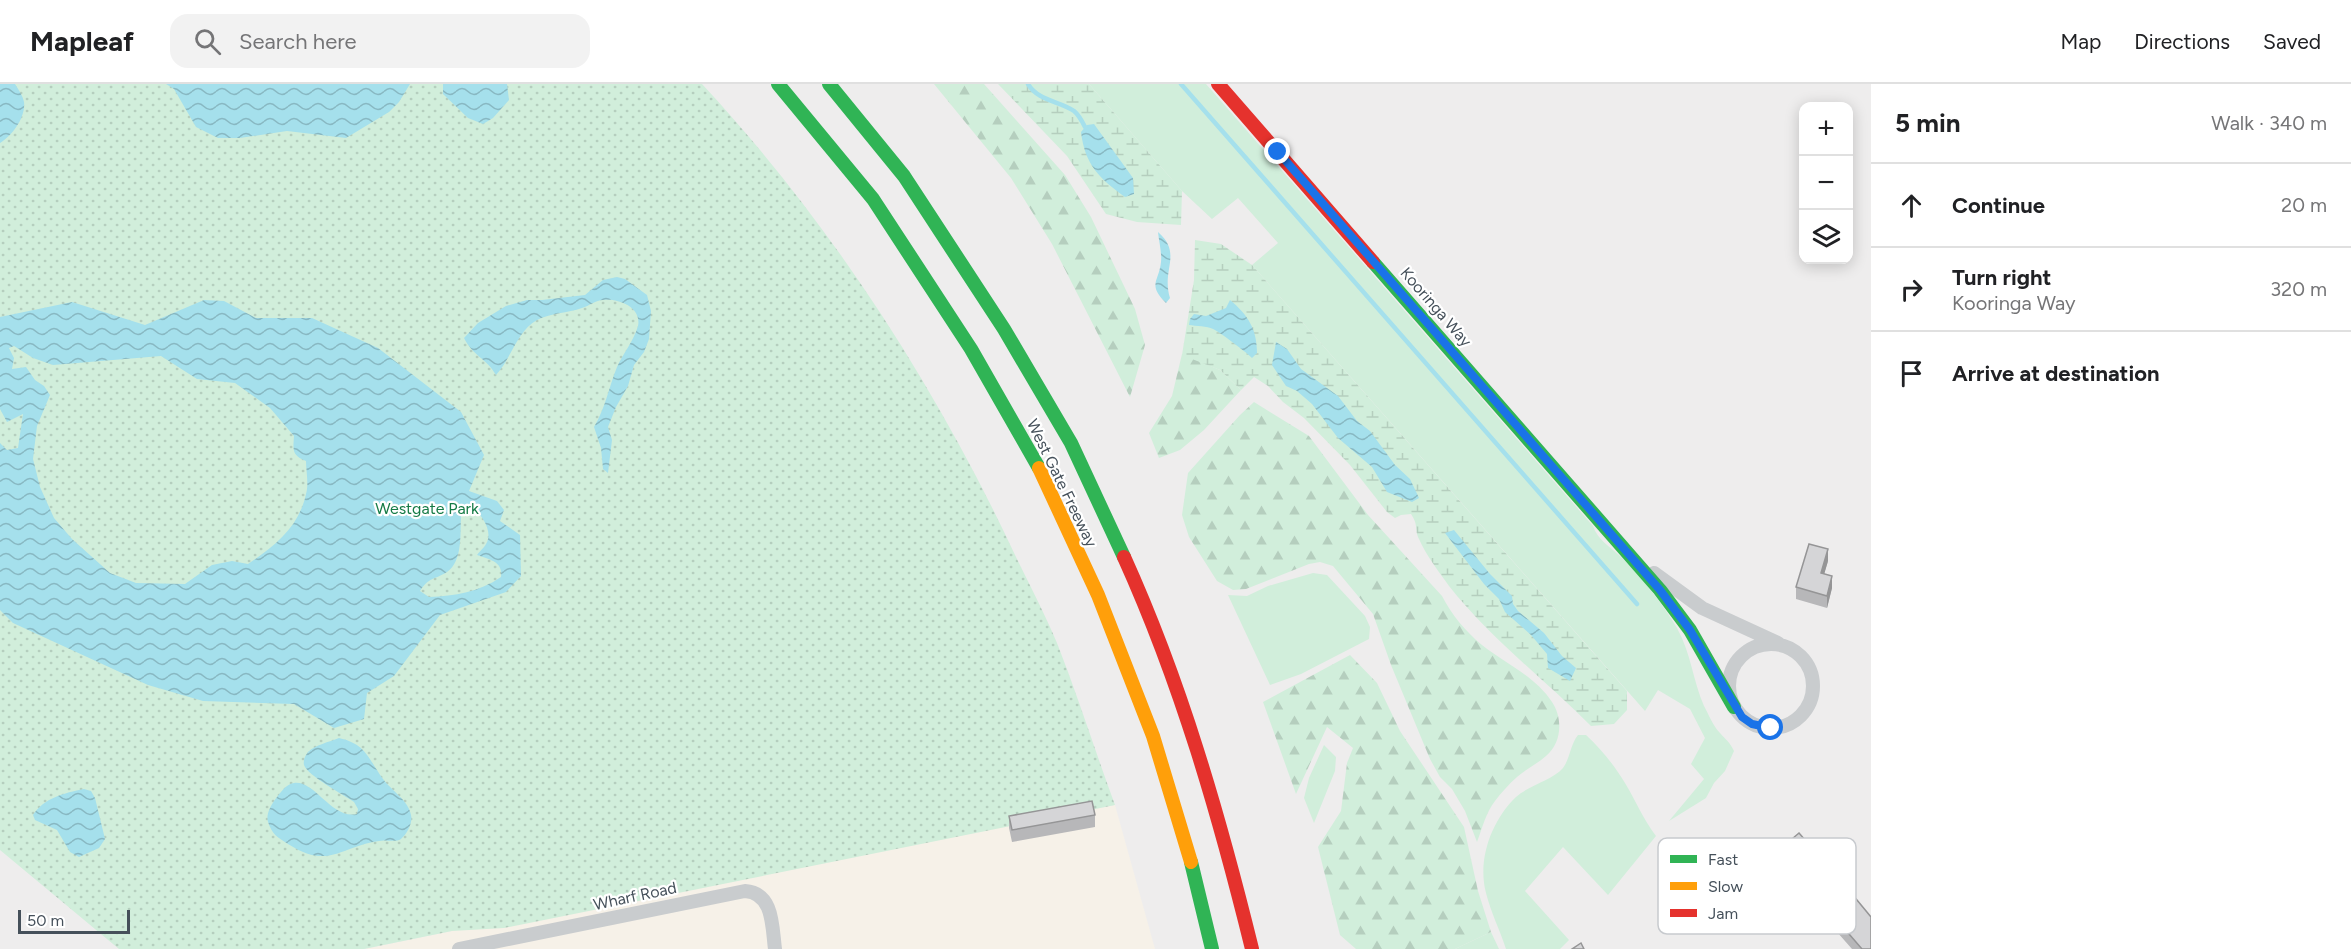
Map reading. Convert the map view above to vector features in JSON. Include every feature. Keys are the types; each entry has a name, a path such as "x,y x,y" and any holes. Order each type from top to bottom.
{"main road":[{"name":"West Gate Freeway","path":"778,84 873,199 971,349 1036,461 1098,595 1153,736 1193,869 1212,949"},
{"name":"West Gate Freeway","path":"829,84 904,176 1004,328 1071,443 1134,580 1190,724 1230,859 1252,949"},
{"name":"Kooringa Way","path":"1218,84 1629,553 1686,625 1734,706"}],"street":[{"name":"Kooringa Way","path":"1629,553 1702,608 1790,649"},
{"path":"1763,645 1777,645 1790,649 1801,657 1809,669 1812,696 1806,709 1797,719 1785,726 1761,727 1742,717 1729,694 1732,669 1739,658 1763,645"},
{"name":"Wharf Road","path":"459,949 745,891 759,894 767,903 775,949"}],"shaded area":[{"path":"1115,805 1155,949 364,949 452,931"}],"green space":[{"name":"Westgate Park","path":"0,84 702,84 794,192 837,250 916,369 951,430 985,493 1052,632 1115,805 504,928 452,931 364,949 119,949 0,850"},
{"path":"934,84 984,84 1065,175 1091,217 1135,309 1145,345 1130,397 1052,244 1011,178"},
{"path":"998,84 1089,84 1182,191 1181,225 1137,222 1106,214 1067,156"},
{"path":"1089,84 1206,84 1593,526 1601,539 1643,581 1677,628 1686,647 1704,706 1715,727 1734,751 1725,771 1714,783 1706,798 1669,821 1704,779 1691,764 1705,738 1690,709 1658,690 1645,711 1252,265 1278,243 1238,198 1212,219 1182,191"},
{"path":"1195,240 1221,244 1252,265 1627,691 1627,710 1614,724 1591,726 1500,641 1465,605 1437,569 1419,539 1411,514 1395,518 1387,512 1350,465 1304,418 1283,402 1268,386 1254,377 1241,390 1220,370 1182,355 1194,280"},
{"path":"1182,354 1220,370 1241,390 1204,430 1180,450 1159,458 1149,433 1172,396"},
{"path":"1254,402 1309,436 1368,515 1442,596 1465,628 1482,645 1538,685 1556,708 1559,730 1551,751 1517,777 1497,798 1487,815 1477,842 1465,811 1430,759 1391,665 1373,614 1333,566 1320,562 1309,564 1246,589 1233,590 1217,581 1189,537 1182,515 1188,473"},
{"path":"1313,573 1327,575 1365,616 1370,627 1369,639 1301,674 1270,685 1228,595 1247,596 1268,586"},
{"path":"1350,655 1377,683 1400,731 1464,827 1478,891 1491,932 1455,949 1356,949 1340,935 1318,847 1341,811 1347,763 1353,748 1327,727 1296,794 1263,702"},
{"path":"1578,735 1586,735 1612,764 1656,836 1608,895 1563,847 1525,891 1569,940 1560,949 1506,949 1486,893 1484,867 1489,841 1500,817 1516,797 1563,768"},
{"path":"1324,745 1336,757 1335,771 1314,823 1304,798 1309,778"},
{"path":"1491,932 1499,949 1455,949"}],"water":[{"path":"0,84 15,84 23,97 24,108 17,126 0,143"},
{"path":"166,84 410,84 399,102 389,112 346,138 287,131 240,138 218,138 196,127 174,89"},
{"path":"443,84 507,84 509,100 493,118 483,124 468,118 443,94"},
{"path":"1094,124 1133,178 1134,194 1125,197 1101,177 1090,162 1081,132 1087,125"},
{"path":"1158,232 1165,240 1170,255 1168,288 1170,298 1166,303 1160,297 1156,287 1161,259"},
{"path":"617,277 625,279 647,295 651,311 649,339 644,352 634,365 628,386 608,427 612,440 608,473 603,469 601,448 594,427 617,367 638,326 638,319 633,309 622,302 600,300 582,308 537,320 524,331 496,375 471,349 464,338 478,323 506,306 527,300 585,295 603,280"},
{"path":"204,300 224,301 256,318 312,318 378,348 461,412 484,455 469,491 497,501 504,510 500,521 520,535 521,576 506,592 440,615 394,676 367,693 364,719 334,728 294,704 203,701 148,685 13,623 0,610 0,443 7,450 18,448 23,414 7,422 0,409 0,317 72,302 145,325","holes":["14,346 33,358 53,365 161,356 197,379 235,383 270,408 294,436 294,449 298,457 306,461 307,490 303,506 292,526 276,543 248,564 232,561 212,565 185,584 136,583 110,573 72,539 54,518 40,487 33,459 37,426 50,395 26,367 12,369 14,358 9,348","471,505 484,520 488,530 488,539 477,555 498,564 501,577 466,592 429,597 420,591 429,581 447,572 456,561 460,546 461,516"]},
{"path":"1230,300 1242,311 1253,330 1257,353 1252,358 1216,330 1189,325 1194,314 1206,316 1226,308"},
{"path":"1276,342 1287,349 1301,369 1338,396 1357,421 1370,431 1395,465 1410,479 1419,498 1412,502 1387,492 1372,467 1338,438 1312,404 1297,391 1286,386 1272,365"},
{"path":"1454,530 1490,574 1512,596 1513,604 1518,611 1544,633 1562,656 1576,668 1570,681 1548,668 1547,654 1531,635 1505,612 1499,599 1484,584 1445,533"},
{"path":"339,738 361,748 383,779 407,805 411,815 409,828 399,840 365,844 334,855 324,856 302,852 275,835 268,822 268,814 282,790 294,783 309,787 340,811 357,814 358,809 354,802 319,780 304,765 308,752"},
{"path":"84,789 91,791 95,798 105,839 99,848 79,857 70,852 57,830 35,820 33,815 49,800"}],"building":[{"path":"1809,544 1828,549 1821,573 1832,576 1827,596 1796,587"},
{"path":"1092,801 1095,815 1012,830 1009,816"},
{"path":"1799,833 1803,838 1793,838"},
{"path":"1856,899 1871,917 1871,949 1862,949 1849,934 1856,934"},
{"path":"1581,943 1584,949 1572,949"}],"waterway":[{"path":"1028,84 1037,94 1074,111 1085,127"},
{"path":"1181,84 1637,604"}],"traffic: fast":[{"path":"778,84 873,199 971,349 1039,468"},
{"path":"829,84 904,176 1004,329 1071,443 1124,557"},
{"path":"1373,262 1660,590 1690,630 1734,707"},
{"path":"1191,862 1212,949"}],"traffic: slow":[{"path":"1039,468 1098,595 1153,736 1191,862"}],"traffic: jam":[{"path":"1218,84 1373,262"},
{"path":"1124,557 1145,605 1181,701 1212,799 1252,949"}],"route":[{"path":"1278,152 1660,590 1690,630 1742,717 1752,724 1771,728"}]}
